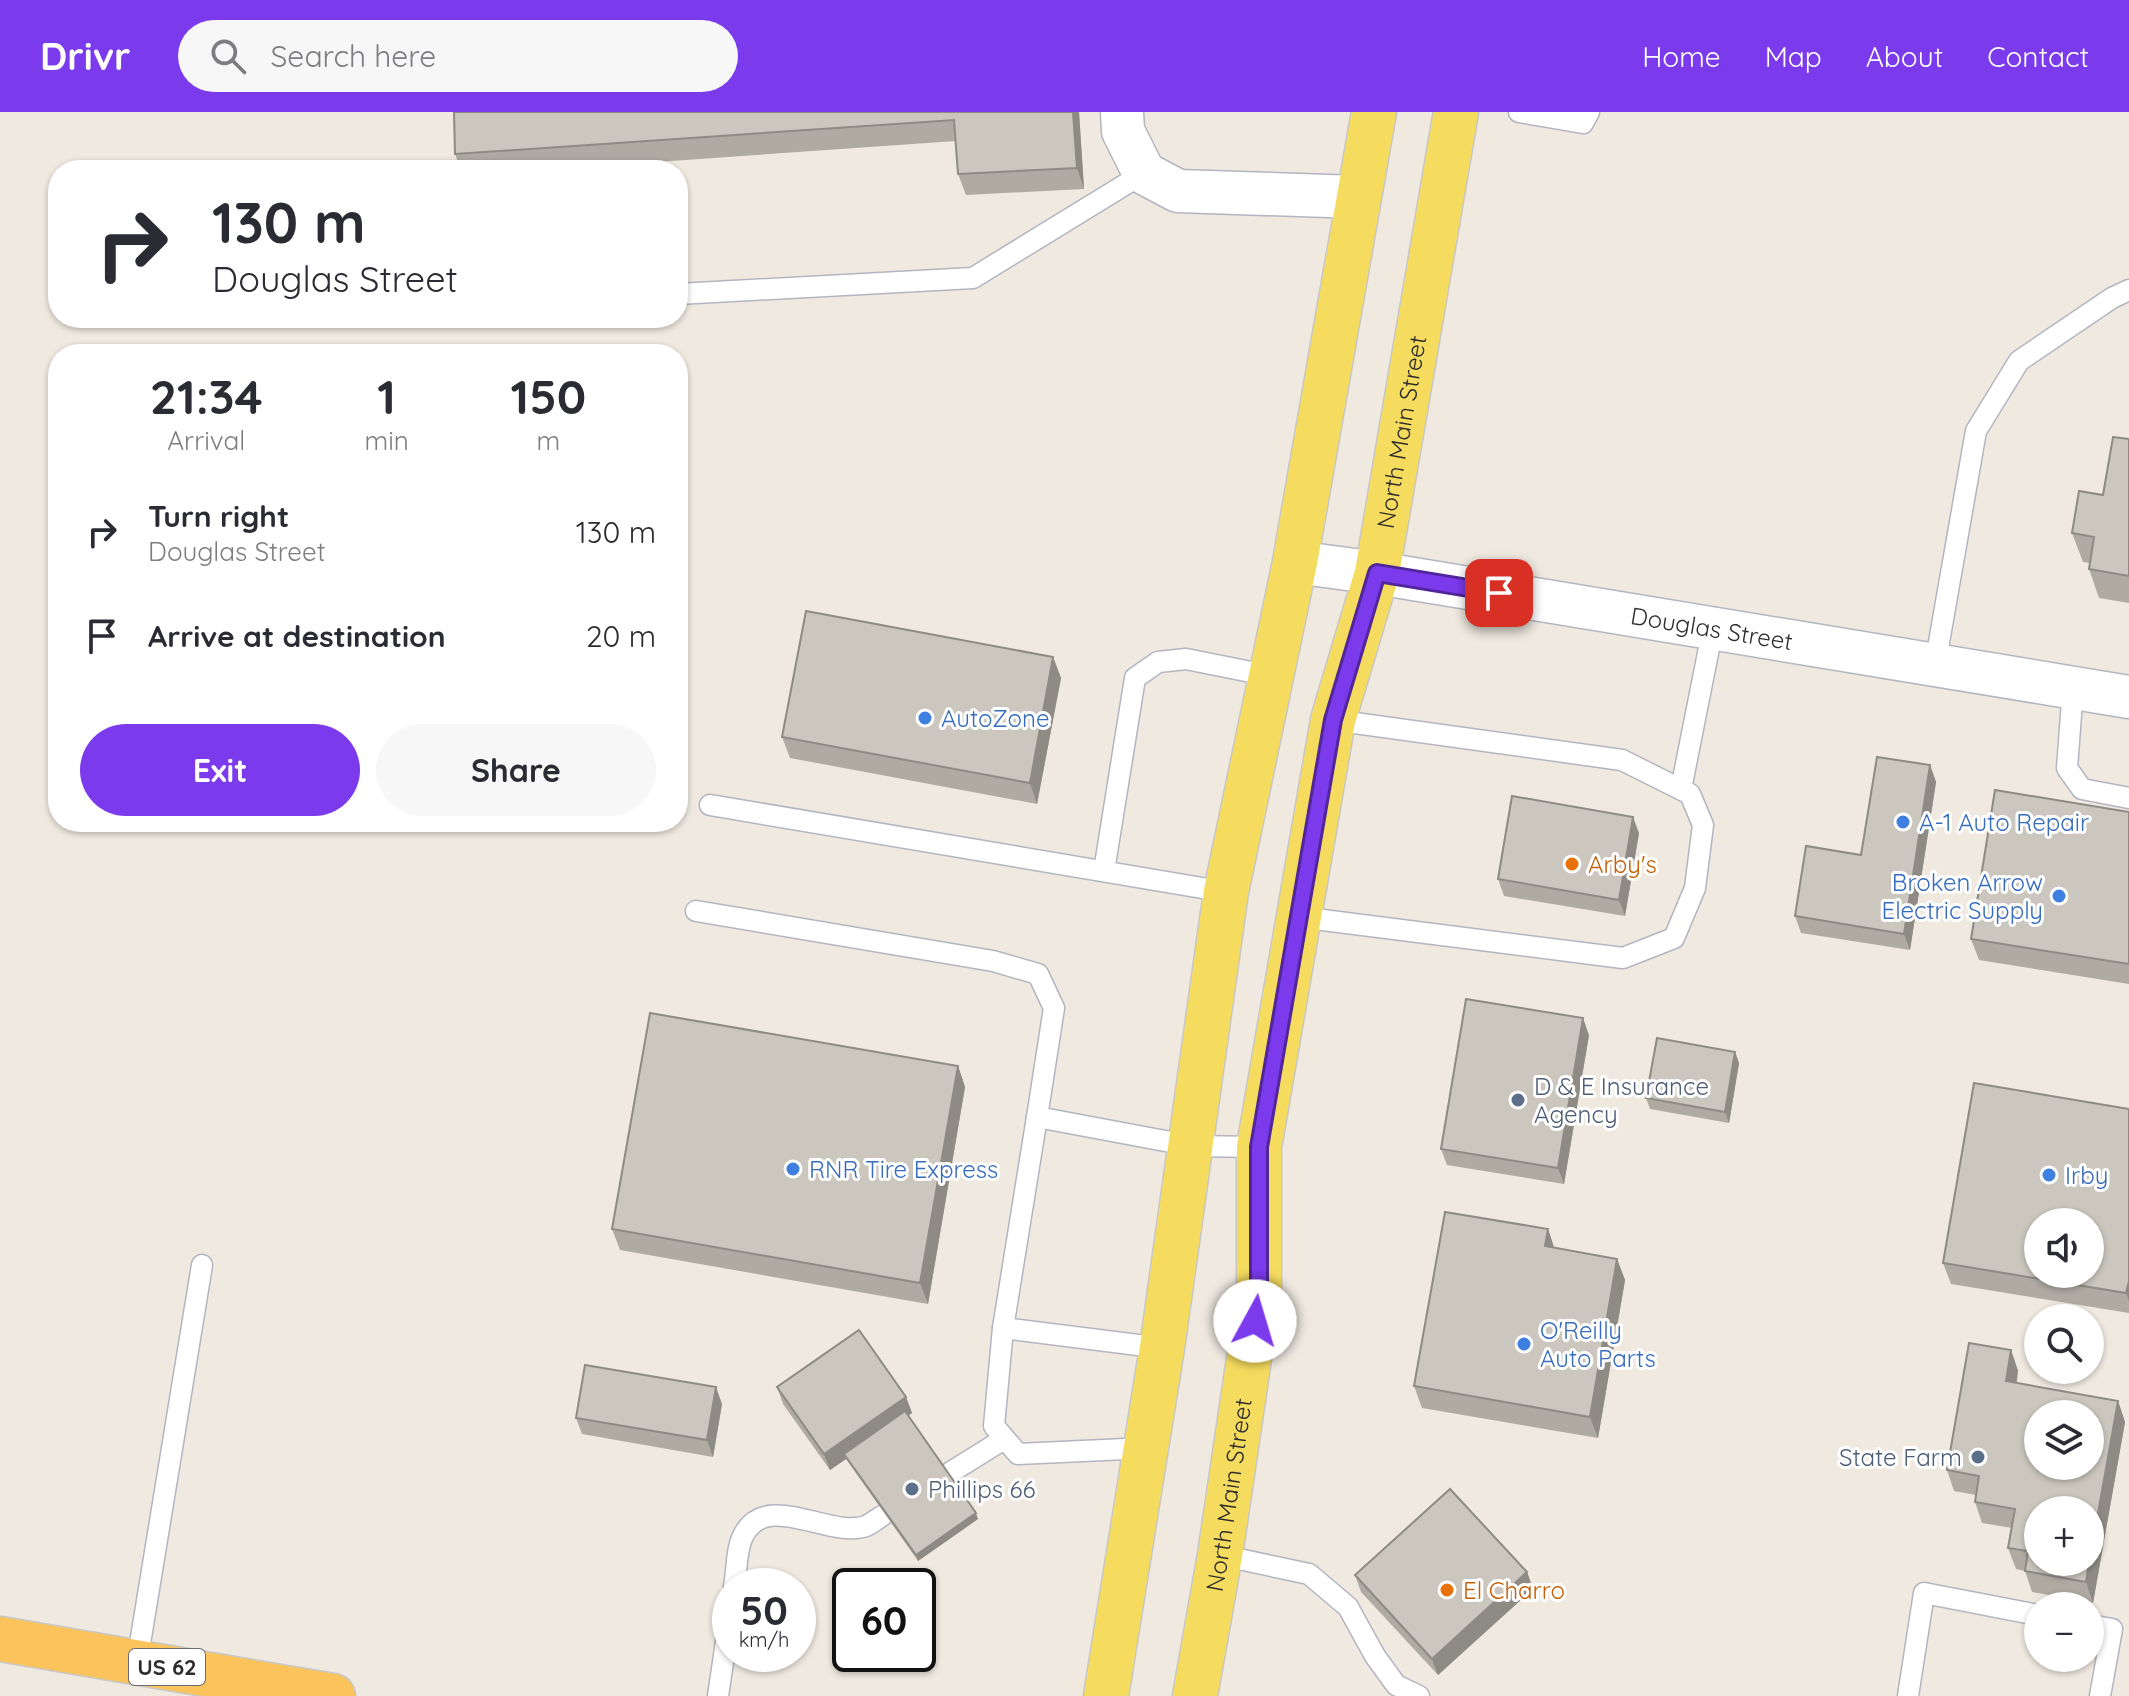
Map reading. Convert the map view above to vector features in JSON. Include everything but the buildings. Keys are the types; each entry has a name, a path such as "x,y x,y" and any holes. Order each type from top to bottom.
{"highway":[{"name":"US 62","path":"0,1639 333,1696"}],"main road":[{"path":"1106,1696 1162,1348 1226,892 1295,562 1374,112"},
{"name":"North Main Street","path":"1195,1696 1220,1555 1259,1291 1259,1147 1333,720 1377,573 1456,112"}],"street":[{"path":"1122,112 1123,131 1144,173 1178,191 1358,197"},
{"name":"Douglas Street","path":"1295,562 2129,697"}],"lane":[{"path":"1519,112 1583,123 1589,112"},
{"path":"688,293 973,278 1144,173"},
{"path":"1935,665 1976,431 2019,361 2112,298 2129,290"},
{"path":"1681,789 1713,628"},
{"path":"1104,871 1135,678 1158,662 1186,659 1271,676"},
{"path":"2073,688 2067,768 2082,789 2129,798"},
{"path":"1299,917 1623,958 1674,938 1695,888 1703,825 1690,794 1622,760 1333,720"},
{"path":"710,805 1226,892"},
{"path":"696,911 993,961 1038,974 1054,1008 1003,1328 994,1426 1018,1454 1147,1448"},
{"path":"1037,1117 1192,1146 1259,1147"},
{"path":"137,1662 202,1265"},
{"path":"1003,1328 1162,1348"},
{"path":"951,1472 1004,1439"},
{"path":"737,1568 742,1538 753,1522 775,1514 849,1528 866,1526 882,1516"},
{"path":"1220,1555 1309,1574 1348,1607 1375,1656 1396,1685 1419,1696"},
{"path":"1908,1696 1924,1593 2024,1612"},
{"path":"2100,1696 2112,1629 2104,1628"},
{"path":"718,1696 722,1672"}],"place":[{"name":"AutoZone","path":"925,718"},
{"name":"A-1 Auto Repair","path":"1903,822"},
{"name":"Arby's","path":"1572,864"},
{"name":"Broken Arrow Electric Supply","path":"2059,896"},
{"name":"D & E Insurance Agency","path":"1518,1100"},
{"name":"RNR Tire Express","path":"793,1169"},
{"name":"Irby","path":"2049,1175"},
{"name":"O'Reilly Auto Parts","path":"1524,1344"},
{"name":"State Farm","path":"1978,1457"},
{"name":"Phillips 66","path":"912,1489"},
{"name":"El Charro","path":"1447,1590"}],"route":[{"path":"1255,1321 1259,1291 1259,1147 1333,720 1377,573 1499,593"}]}
